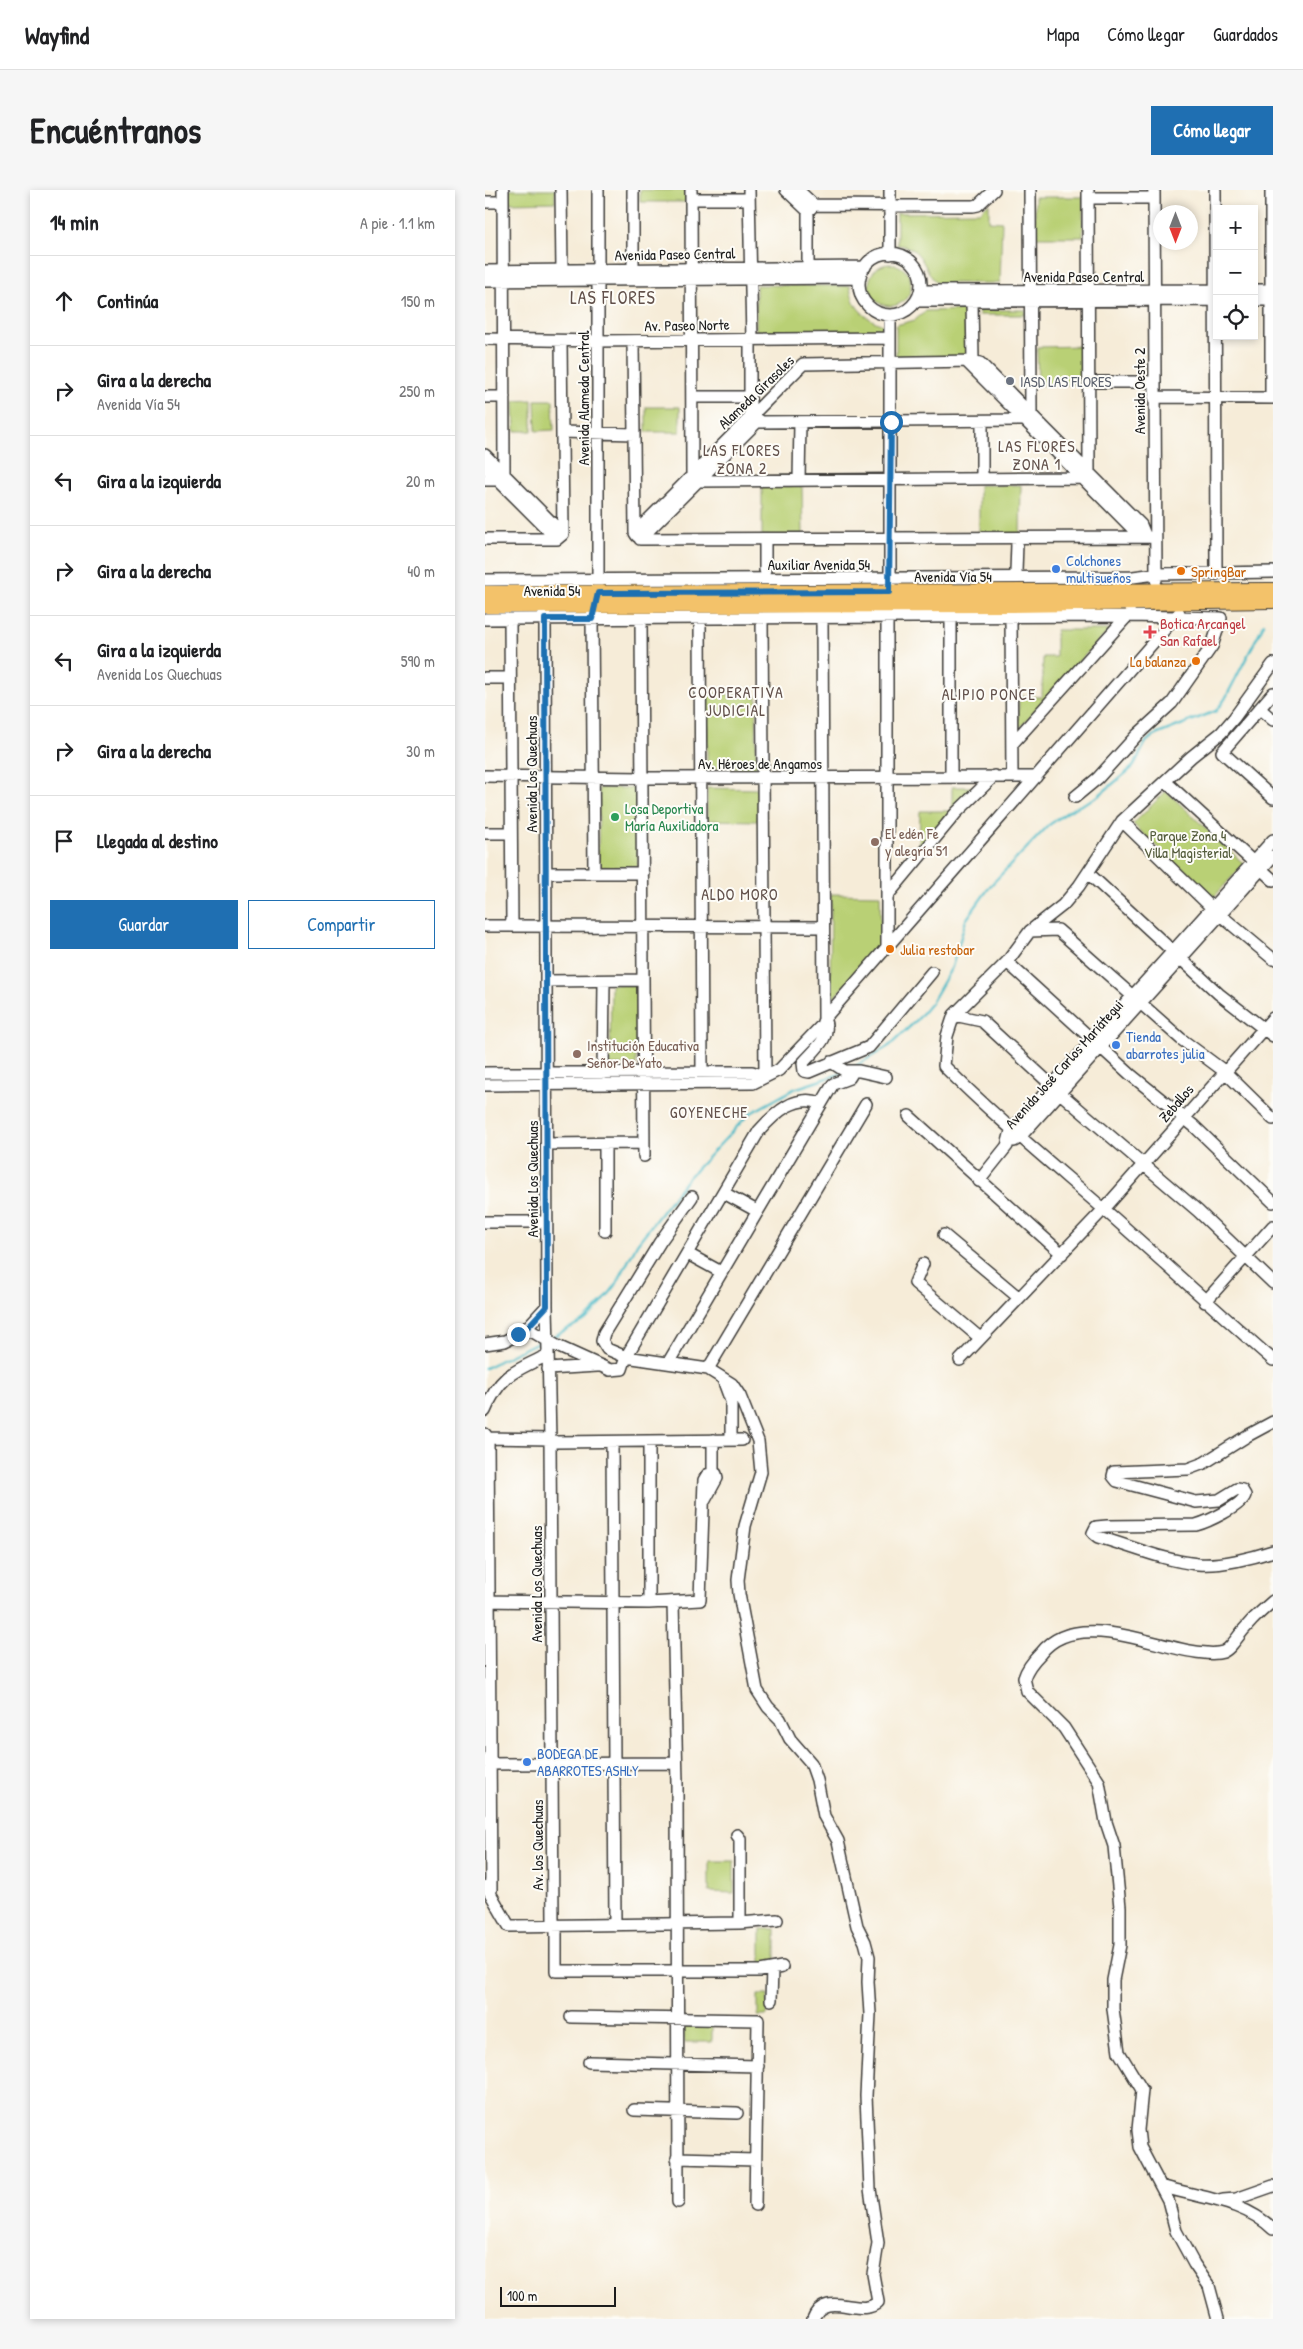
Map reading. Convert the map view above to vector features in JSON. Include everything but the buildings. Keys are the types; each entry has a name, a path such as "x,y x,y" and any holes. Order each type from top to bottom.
{"main road":[{"name":"Avenida Vía 54","path":"1132,604 1156,591 1273,590"},
{"name":"Avenida 54","path":"485,593 544,606"},
{"name":"Avenida 54","path":"596,599 889,599"},
{"path":"544,606 596,599"},
{"name":"Avenida Vía 54","path":"889,599 1132,604 1273,601"},
{"name":"Avenida 54","path":"485,606 544,606"}],"street":[{"path":"501,477 504,397 503,190"},
{"path":"561,190 562,271"},
{"name":"Avenida Alameda Central","path":"594,873 598,190"},
{"path":"633,190 633,270"},
{"path":"786,190 811,208 890,205 978,205 993,190"},
{"path":"798,190 811,208 808,267"},
{"path":"890,190 890,254"},
{"path":"965,206 982,190"},
{"path":"1028,417 1031,295 1030,190"},
{"path":"1215,190 1216,250"},
{"path":"1154,397 1272,398 1271,190"},
{"path":"695,478 692,397 694,195 749,194 752,340 750,344 750,397 754,420"},
{"path":"1086,476 1089,382 1088,194 1154,194"},
{"name":"Avenida Oeste 2","path":"1154,194 1154,397 1150,537 1156,574 1156,591"},
{"path":"485,202 499,202"},
{"path":"890,254 899,255 912,262 920,276 919,296 906,311 890,315 875,311 864,300 861,293 862,273 872,260 890,254"},
{"name":"Avenida Paseo Central","path":"751,273 808,267 862,273"},
{"name":"Avenida Paseo Central","path":"485,281 504,276 562,271 597,275 633,270 692,274"},
{"name":"Avenida Paseo Central","path":"485,271 504,276 862,273"},
{"path":"1258,291 1272,295"},
{"path":"919,296 972,301 1031,295"},
{"name":"Avenida Paseo Central","path":"919,296 1213,295"},
{"path":"1258,299 1272,295"},
{"path":"970,362 972,301"},
{"path":"887,948 887,777 891,538 890,315"},
{"name":"Av. Paseo Norte","path":"485,340 633,341 890,338"},
{"path":"1216,340 1216,574"},
{"path":"560,536 561,341"},
{"path":"633,341 637,536"},
{"path":"637,536 754,420 815,363 970,362 980,363 1028,417 1086,476 1141,525 1150,537"},
{"path":"1089,382 1154,382"},
{"path":"485,397 504,397"},
{"path":"692,397 750,397"},
{"path":"754,420 891,422 1028,417"},
{"path":"799,480 800,422"},
{"path":"982,425 982,475"},
{"path":"562,432 634,434"},
{"path":"485,455 501,477 560,536"},
{"path":"485,467 501,477"},
{"path":"695,478 891,480 1086,476"},
{"path":"485,480 501,477"},
{"path":"485,539 560,536"},
{"path":"637,536 891,538 1150,537"},
{"path":"1017,542 1017,572"},
{"path":"765,544 765,570"},
{"name":"Auxiliar Avenida 54","path":"485,580 596,599 889,599 1156,574 1273,572"},
{"path":"1012,744 1132,604 1133,577"},
{"path":"485,619 510,619 544,606 596,599 641,619 822,618 889,599 951,618 1011,618 1132,604 1176,616 1221,618 1212,646 1172,703 1136,736 1098,778 1075,797"},
{"path":"824,1019 1189,602"},
{"name":"Avenida Los Quechuas","path":"544,606 547,926 547,1306 550,1439 552,1765"},
{"path":"485,1073 547,1079 643,1078 753,1083 779,1070 822,1025 824,1019 822,618"},
{"path":"951,618 951,776"},
{"path":"1011,618 1012,776"},
{"path":"510,619 511,926"},
{"path":"641,619 644,1156"},
{"path":"700,619 703,925 702,1072"},
{"path":"762,619 765,1076"},
{"path":"1273,664 1221,733 1122,821 1088,873 1063,904 1029,931 1007,962 954,1015 947,1036 944,1066 1015,1135 1104,1209 1205,1302 1273,1360"},
{"path":"485,678 510,678"},
{"path":"1273,693 1222,752 1273,798"},
{"path":"1260,709 1273,720"},
{"name":"Av. Héroes de Angamos","path":"485,776 643,778 1036,777"},
{"path":"887,896 956,813 994,776"},
{"path":"1165,781 1273,880"},
{"path":"1122,821 1217,912 1273,959"},
{"path":"485,833 511,833"},
{"name":"Avenida José Carlos Mariátegui","path":"979,1181 1015,1135 1257,866 1273,840"},
{"name":"Avenida José Carlos Mariátegui","path":"1257,866 1273,856"},
{"path":"546,872 643,872"},
{"path":"1088,873 1219,994 1269,1032"},
{"path":"485,926 703,925 823,927"},
{"path":"1029,931 1058,930 1181,1039 1224,1071 1273,1120"},
{"path":"1007,962 1096,1044 1184,1117 1273,1202"},
{"path":"824,1019 827,1025 825,1036 803,1063 802,1068 804,1071 809,1072 869,1047 932,972"},
{"path":"603,1073 604,980"},
{"path":"547,981 643,980"},
{"path":"954,1015 982,1021 1056,1089 1145,1163 1273,1283"},
{"name":"Zeballos","path":"960,1360 1104,1209 1224,1071 1269,1032 1273,1018"},
{"path":"831,1062 848,1071 859,1070 886,1077"},
{"path":"668,1363 833,1084 849,1078 851,1075 848,1071"},
{"path":"485,1084 603,1073 643,1078 702,1072 752,1072 765,1076"},
{"path":"524,1331 533,1332 548,1339 557,1346 610,1370 622,1368 626,1357 759,1131 770,1118 801,1100 809,1099 821,1104"},
{"path":"708,1369 866,1104"},
{"path":"909,1116 1062,1254"},
{"path":"547,1144 643,1143"},
{"path":"605,1144 605,1231"},
{"path":"724,1193 757,1211"},
{"path":"693,1197 660,1242 602,1338 607,1349 626,1357 708,1369 732,1384 740,1396 755,1432 761,1455 761,1472 747,1519 737,1580 755,1681 762,1698 780,1719 790,1739 811,1763 817,1780 824,1816 838,1841 857,1926 869,1956 868,1982 871,2014 866,2096 871,2189 878,2244 873,2274 878,2302 873,2309 864,2315 851,2314 835,2308 826,2308 818,2312 813,2319"},
{"path":"485,1222 547,1222"},
{"path":"1205,1302 1273,1226"},
{"path":"944,1235 1018,1298"},
{"path":"688,1254 721,1272"},
{"path":"923,1264 915,1283 981,1338"},
{"path":"485,1344 505,1341 524,1331 547,1306"},
{"path":"485,1410 495,1390 507,1376 548,1355"},
{"path":"548,1369 603,1366"},
{"path":"723,1378 730,1394 737,1440 667,1439 649,1442 556,1442 550,1439 486,1436 488,1888 509,1926 678,1925 777,1920"},
{"path":"1273,1422 1204,1463 1188,1469 1123,1470 1114,1472 1113,1476 1117,1481 1189,1501 1219,1500 1237,1489 1242,1490 1245,1495 1239,1503 1205,1522 1195,1525 1107,1526 1096,1527 1093,1533 1098,1537 1156,1555 1197,1564 1218,1564 1273,1551"},
{"path":"487,1601 697,1602 700,1599 703,1504 717,1476 713,1473 713,1440"},
{"path":"613,1442 615,1925"},
{"path":"649,1442 649,1603"},
{"path":"1218,2319 1209,2286 1194,2264 1176,2231 1168,2200 1144,2156 1138,2140 1142,2090 1119,2052 1113,1993 1120,1945 1120,1907 1114,1846 1106,1822 1099,1782 1081,1751 1064,1728 1027,1691 1024,1678 1031,1664 1049,1644 1079,1632 1108,1632 1185,1650 1211,1654 1223,1652 1230,1647 1253,1617 1273,1601"},
{"path":"673,1602 678,1925 678,2202"},
{"path":"487,1762 552,1765 676,1763"},
{"name":"Av. los Quechuas","path":"552,1765 556,1971 677,1973"},
{"path":"737,1835 740,1839 740,1923"},
{"path":"677,1973 760,1971 777,1968 771,2000"},
{"path":"571,2017 758,2020 755,2205"},
{"path":"589,2062 758,2066"},
{"path":"634,2110 737,2113"},
{"path":"677,2158 756,2160"},
{"path":"1161,2186 1222,2201 1257,2215 1273,2229"},
{"path":"1222,2201 1236,2199 1273,2186"}],"green space":[{"path":"509,190 555,190 555,202 509,203"},
{"path":"640,190 686,190 686,202 640,202"},
{"path":"1035,197 1083,197 1083,237 1035,237"},
{"path":"989,203 989,221 1002,222 1000,283 937,283 918,254 906,246 897,245 897,213 980,212"},
{"path":"894,264 902,267 908,273 911,285 908,297 902,303 886,306 878,303 872,297 869,281 872,273 878,267"},
{"path":"756,285 850,286 856,306 870,319 883,325 883,331 756,333"},
{"path":"968,310 969,358 896,359 896,325 915,320 926,311"},
{"path":"979,310 1025,310 1025,315 979,315"},
{"path":"1083,346 1084,384 1038,385 1037,347"},
{"path":"532,400 532,431 515,431 514,401"},
{"path":"535,400 553,400 554,430 536,431"},
{"path":"646,407 680,407 680,432 646,432"},
{"path":"979,485 1021,485 1020,535 979,535"},
{"path":"762,486 802,486 803,535 762,536"},
{"path":"1056,630 1110,630 1068,672 1018,730 1019,696 1042,697 1043,657 1056,657"},
{"path":"707,693 757,696 756,768 707,768"},
{"path":"952,787 980,787 952,811"},
{"path":"599,788 638,788 638,867 598,867"},
{"path":"707,788 758,789 758,821 707,820"},
{"name":"Parque Zona 4 Villa Magisterial","path":"1166,791 1244,864 1212,899 1133,824"},
{"path":"920,811 952,811 919,848"},
{"path":"831,894 880,895 881,944 830,1002"},
{"path":"611,984 636,985 636,1065 610,1065"},
{"path":"709,1861 734,1861 734,1893 709,1892"},
{"path":"761,1929 776,1929 776,1964 761,1967"},
{"path":"758,1995 768,1995 767,2016 758,2016"},
{"path":"684,2023 712,2024 712,2042 684,2042"}],"waterway":[{"path":"854,1067 889,1046 917,1020 932,1002 952,967 966,920 991,885 1049,825 1069,811 1097,797 1133,767 1146,742 1153,736 1216,711 1225,699 1264,624"},
{"path":"552,1337 585,1320 602,1303 616,1285 637,1244 688,1178 749,1114 794,1089 843,1073"},
{"path":"485,1368 540,1341"}],"place":[{"name":"IASD LAS FLORES","path":"1010,381"},
{"name":"Colchones multisueños","path":"1056,569"},
{"name":"SpringBar","path":"1181,571"},
{"name":"Botica Arcangel San Rafael","path":"1150,632"},
{"name":"La balanza","path":"1196,661"},
{"name":"Losa Deportiva María Auxiliadora","path":"615,817"},
{"name":"El edén Fe y alegría 51","path":"875,842"},
{"name":"Julia restobar","path":"890,949"},
{"name":"Tienda abarrotes julia","path":"1116,1045"},
{"name":"Institución Educativa Señor De Yato","path":"577,1054"},
{"name":"BODEGA DE ABARROTES ASHLY","path":"527,1762"}],"district":[{"name":"LAS FLORES","path":"613,297"},
{"name":"LAS FLORES ZONA 1","path":"1037,455"},
{"name":"LAS FLORES ZONA 2","path":"742,459"},
{"name":"ALIPIO PONCE","path":"989,694"},
{"name":"COOPERATIVA JUDICIAL","path":"736,701"},
{"name":"ALDO MORO","path":"740,894"},
{"name":"GOYENECHE","path":"709,1112"}],"route":[{"path":"518,1334 524,1331 547,1306 545,619 592,619 598,593 889,592 891,422"}]}
